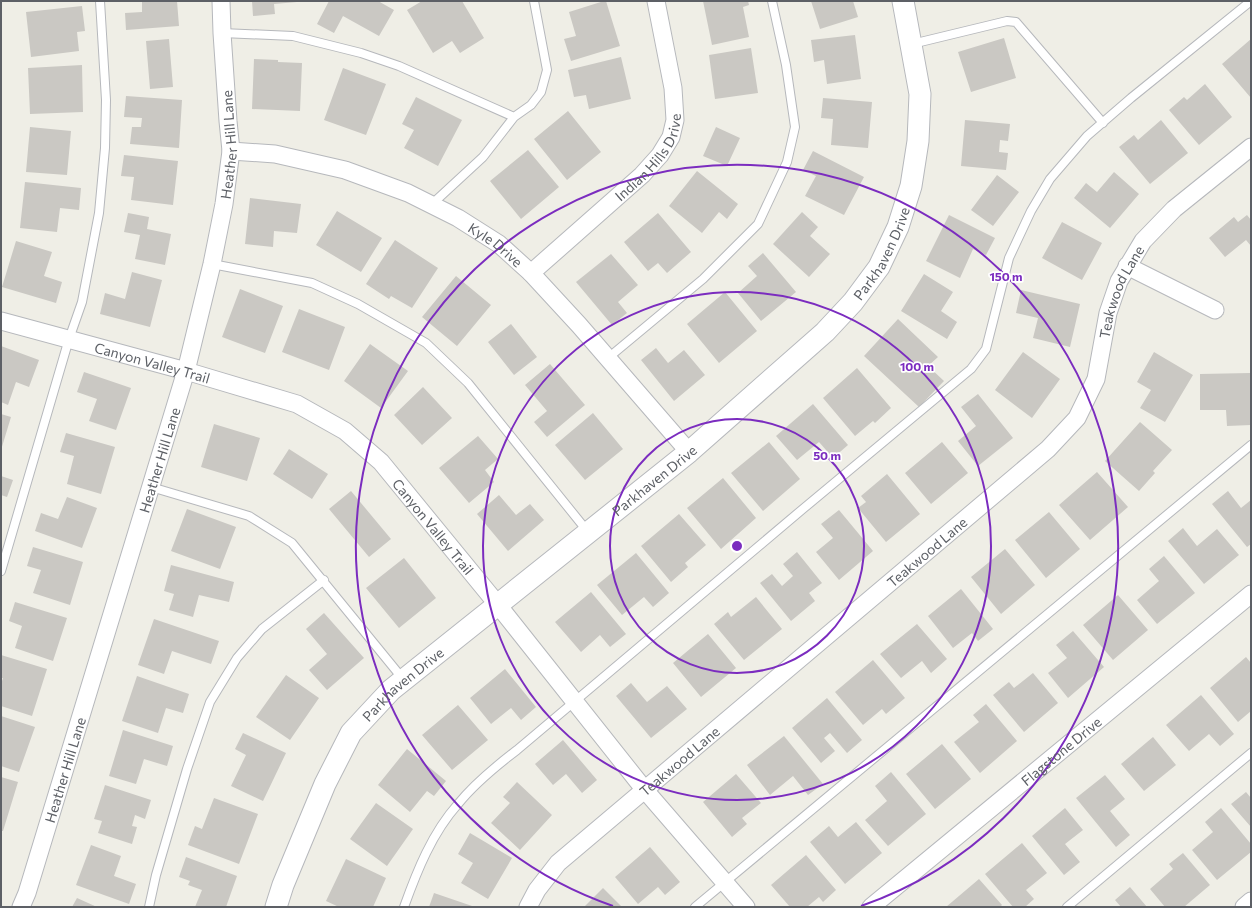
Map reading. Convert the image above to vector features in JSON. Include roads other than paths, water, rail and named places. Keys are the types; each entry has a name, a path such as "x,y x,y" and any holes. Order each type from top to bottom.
{"street":[{"name":"Heather Hill Lane","path":"21,907 27,893 186,371 212,264 224,204 231,151 221,1"},
{"name":"Indian Hills Drive","path":"531,274 642,175 660,155 671,137 675,120 673,88 656,1"},
{"name":"Parkhaven Drive","path":"276,907 325,784 352,733 391,690 689,452 825,332 853,302 879,267 898,227 911,186 918,141 920,94 902,1"},
{"name":"Kyle Drive","path":"231,151 275,154 345,170 408,194 431,205 458,218 499,244 531,274 608,358 689,452"},
{"name":"Teakwood Lane","path":"528,907 537,890 558,863 1058,439 1077,418 1096,379 1108,313 1120,281 1143,241 1174,209 1249,152"},
{"path":"1128,266 1215,310"},
{"name":"Canyon Valley Trail","path":"1,321 186,371 296,404 345,431 381,462 498,605 644,789 746,907"},
{"name":"Flagstone Drive","path":"871,907 1251,594"},
{"path":"1244,907 1251,901"}],"lane":[{"path":"1,571 69,339 82,302 99,213 105,148 106,100 100,1"},
{"path":"431,205 483,157 514,117 531,105 541,92 547,70 534,1"},
{"path":"608,358 703,279 758,224 787,162 795,127 786,65 772,1"},
{"path":"404,907 422,862 438,831 458,804 490,771 971,370 986,349 1009,258 1031,211 1050,179 1087,136 1251,1"},
{"path":"911,44 1006,22 1016,22 1102,123"},
{"path":"222,33 293,36 362,53 399,66 514,117"},
{"path":"212,264 312,283 358,304 426,343 468,383 588,533"},
{"path":"695,907 1251,445"},
{"path":"151,486 249,516 292,543 324,580 403,680"},
{"path":"149,907 156,875 187,769 210,702 237,658 262,630 324,580"},
{"path":"1067,907 1251,753"}]}
